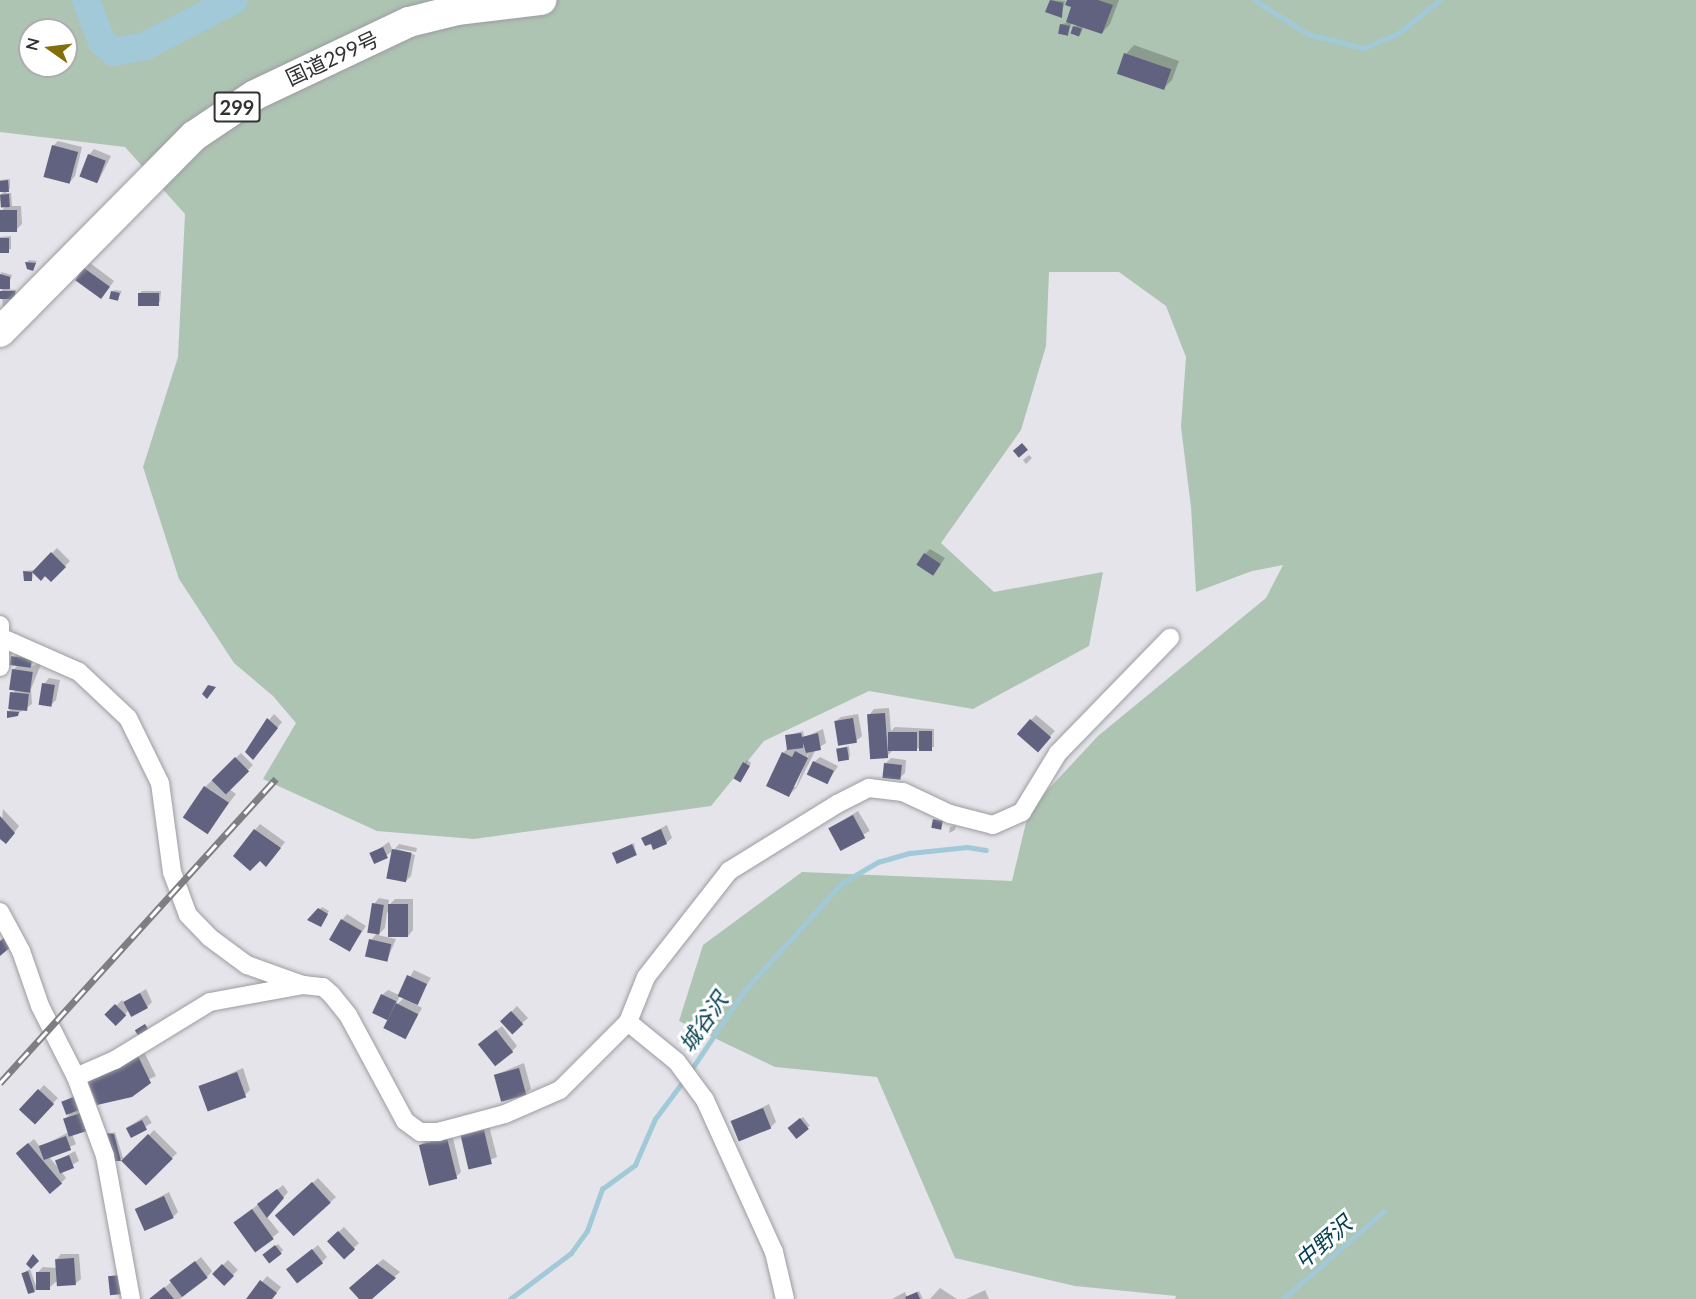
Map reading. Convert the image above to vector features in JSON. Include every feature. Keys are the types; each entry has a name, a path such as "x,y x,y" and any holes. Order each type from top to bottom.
{"highway":[{"name":"国道299号","path":"0,332 194,136 255,95 409,22 457,10 541,0"}],"street":[{"path":"0,625 0,667"},
{"path":"0,637 79,672 119,706 160,783 172,872 188,915 209,938 247,965 303,985 323,987 341,1004 405,1121 420,1132 446,1131 505,1114 560,1090 631,1024 646,977 693,912 729,871 791,830 869,788 903,792 950,814 993,825 1022,812 1058,753 1170,638"},
{"path":"0,912 21,951 40,1006 76,1077 105,1156 131,1299"},
{"path":"76,1077 115,1060 210,1002 303,985"},
{"path":"631,1024 677,1062 705,1100 774,1252 785,1299"}],"green space":[{"path":"0,0 1696,0 1696,1299 1175,1299 1176,1296 1075,1286 955,1258 877,1077 775,1067 679,1021 703,945 802,872 1012,881 1029,810 1098,736 1266,598 1283,565 1252,571 1196,592 1191,507 1181,427 1186,357 1166,306 1119,272 1049,272 1046,346 1021,430 941,543 994,592 1103,572 1089,646 973,709 869,691 764,741 711,806 474,839 377,831 263,779 296,723 273,696 234,663 179,579 143,467 178,357 185,214 125,147 0,132"}],"building":[{"path":"1050,0 1063,3 1062,18 1045,12"},
{"path":"1067,0 1098,0 1113,5 1102,34 1066,22 1071,7 1065,5"},
{"path":"1060,24 1070,26 1068,36 1058,34"},
{"path":"1073,26 1082,29 1079,36 1071,34"},
{"path":"1124,53 1171,69 1164,90 1117,74"},
{"path":"52,145 78,152 70,184 43,177"},
{"path":"88,154 106,161 97,183 79,176"},
{"path":"8,180 9,192 0,192 0,181"},
{"path":"9,194 10,207 1,208 0,195"},
{"path":"0,210 17,210 17,232 0,232"},
{"path":"0,238 9,238 9,253 0,253"},
{"path":"25,262 36,263 33,271 27,269"},
{"path":"84,268 110,287 101,299 75,280"},
{"path":"0,274 10,277 10,289 0,289"},
{"path":"0,291 15,291 15,299 0,299"},
{"path":"111,291 120,293 118,301 109,299"},
{"path":"138,293 159,293 159,306 138,306"},
{"path":"1022,443 1028,450 1019,458 1013,451"},
{"path":"51,552 66,567 51,582 45,576 41,581 32,572"},
{"path":"924,553 941,564 933,576 916,565"},
{"path":"23,571 32,572 32,581 24,581"},
{"path":"11,656 32,659 31,668 10,665"},
{"path":"12,669 33,672 30,693 9,690"},
{"path":"42,683 55,685 51,707 39,705"},
{"path":"208,685 216,687 207,699 202,694"},
{"path":"10,692 29,694 27,711 8,709"},
{"path":"7,711 19,712 18,716 7,718"},
{"path":"885,713 888,758 870,759 867,714"},
{"path":"267,718 278,728 253,760 245,752"},
{"path":"853,718 857,743 838,746 834,721"},
{"path":"1030,719 1051,737 1038,752 1017,734"},
{"path":"919,731 932,731 932,751 919,751"},
{"path":"888,732 917,732 917,751 888,751"},
{"path":"801,733 802,737 818,733 821,750 806,753 803,743 803,748 787,750 785,735"},
{"path":"847,747 849,760 838,762 836,749"},
{"path":"795,751 808,758 789,797 766,786 782,752 792,757"},
{"path":"235,757 249,771 226,794 212,780"},
{"path":"813,761 834,771 828,784 807,775"},
{"path":"743,762 750,766 740,782 734,778"},
{"path":"884,763 902,765 900,780 882,778"},
{"path":"204,786 229,803 208,834 183,818"},
{"path":"853,815 865,838 840,851 828,828"},
{"path":"0,816 15,833 6,844 0,839"},
{"path":"933,819 943,821 941,830 931,828"},
{"path":"254,829 281,848 266,867 260,861 250,871 233,856"},
{"path":"661,829 667,844 653,850 651,844 645,846 641,838"},
{"path":"632,844 637,855 617,864 612,853"},
{"path":"383,847 388,858 374,864 369,853"},
{"path":"392,849 412,853 406,882 386,878"},
{"path":"372,903 384,905 379,935 367,933"},
{"path":"388,904 408,904 408,937 388,937"},
{"path":"318,908 328,914 321,927 307,920"},
{"path":"341,919 362,931 350,952 329,940"},
{"path":"6,936 13,945 0,956 0,941"},
{"path":"369,939 391,944 387,962 365,957"},
{"path":"407,975 427,984 418,1005 398,996"},
{"path":"140,993 148,1008 131,1017 123,1002"},
{"path":"381,994 396,1001 388,1020 372,1013"},
{"path":"396,1003 418,1014 406,1039 383,1028"},
{"path":"115,1004 126,1015 116,1026 104,1015"},
{"path":"511,1011 523,1024 512,1034 500,1021"},
{"path":"145,1024 150,1032 140,1038 135,1030"},
{"path":"496,1030 513,1052 495,1066 478,1044"},
{"path":"137,1054 151,1083 132,1097 97,1105 87,1080"},
{"path":"519,1068 526,1095 501,1102 494,1075"},
{"path":"237,1072 246,1097 208,1111 198,1086"},
{"path":"38,1089 54,1104 35,1124 19,1109"},
{"path":"79,1095 84,1108 66,1115 61,1102"},
{"path":"763,1108 771,1128 739,1142 731,1121"},
{"path":"84,1112 90,1130 69,1137 63,1119"},
{"path":"800,1118 809,1129 796,1139 788,1128"},
{"path":"142,1120 147,1130 131,1138 126,1128"},
{"path":"484,1130 492,1164 468,1170 461,1135"},
{"path":"107,1133 114,1134 121,1161 114,1161"},
{"path":"148,1134 173,1159 146,1186 121,1161"},
{"path":"66,1136 71,1150 44,1160 39,1146"},
{"path":"447,1138 457,1179 429,1186 419,1145"},
{"path":"28,1143 62,1184 50,1194 16,1153"},
{"path":"69,1155 74,1168 60,1173 55,1160"},
{"path":"312,1182 331,1203 294,1236 275,1215"},
{"path":"277,1189 284,1198 267,1218 257,1204"},
{"path":"164,1196 174,1218 145,1231 135,1209"},
{"path":"252,1209 274,1239 255,1252 233,1223"},
{"path":"338,1231 355,1249 344,1260 327,1241"},
{"path":"275,1245 282,1254 269,1264 262,1255"},
{"path":"312,1249 323,1263 297,1284 286,1269"},
{"path":"33,1254 39,1261 31,1269 26,1264"},
{"path":"74,1258 76,1285 57,1286 55,1259"},
{"path":"195,1261 208,1278 182,1297 169,1280"},
{"path":"222,1264 234,1276 224,1286 212,1274"},
{"path":"377,1264 396,1278 372,1299 359,1299 349,1288"},
{"path":"28,1271 35,1292 28,1294 21,1273"},
{"path":"36,1272 50,1272 50,1290 36,1290"},
{"path":"120,1275 122,1294 110,1295 108,1276"},
{"path":"260,1280 277,1293 272,1299 246,1299"},
{"path":"164,1287 174,1299 149,1299"},
{"path":"917,1292 920,1299 906,1299 905,1297"}],"waterway":[{"path":"86,0 102,42 114,52 145,46 234,0"},
{"path":"1255,0 1308,34 1363,48 1396,35 1440,0"},
{"name":"城谷沢","path":"689,1073 744,991 842,883 878,862 910,853 967,847 986,850"},
{"name":"城谷沢","path":"510,1299 571,1253 587,1231 602,1189 635,1165 655,1119 684,1080"},
{"name":"中野沢","path":"1283,1299 1384,1211"}],"railway":[{"path":"0,1083 276,779"}]}
